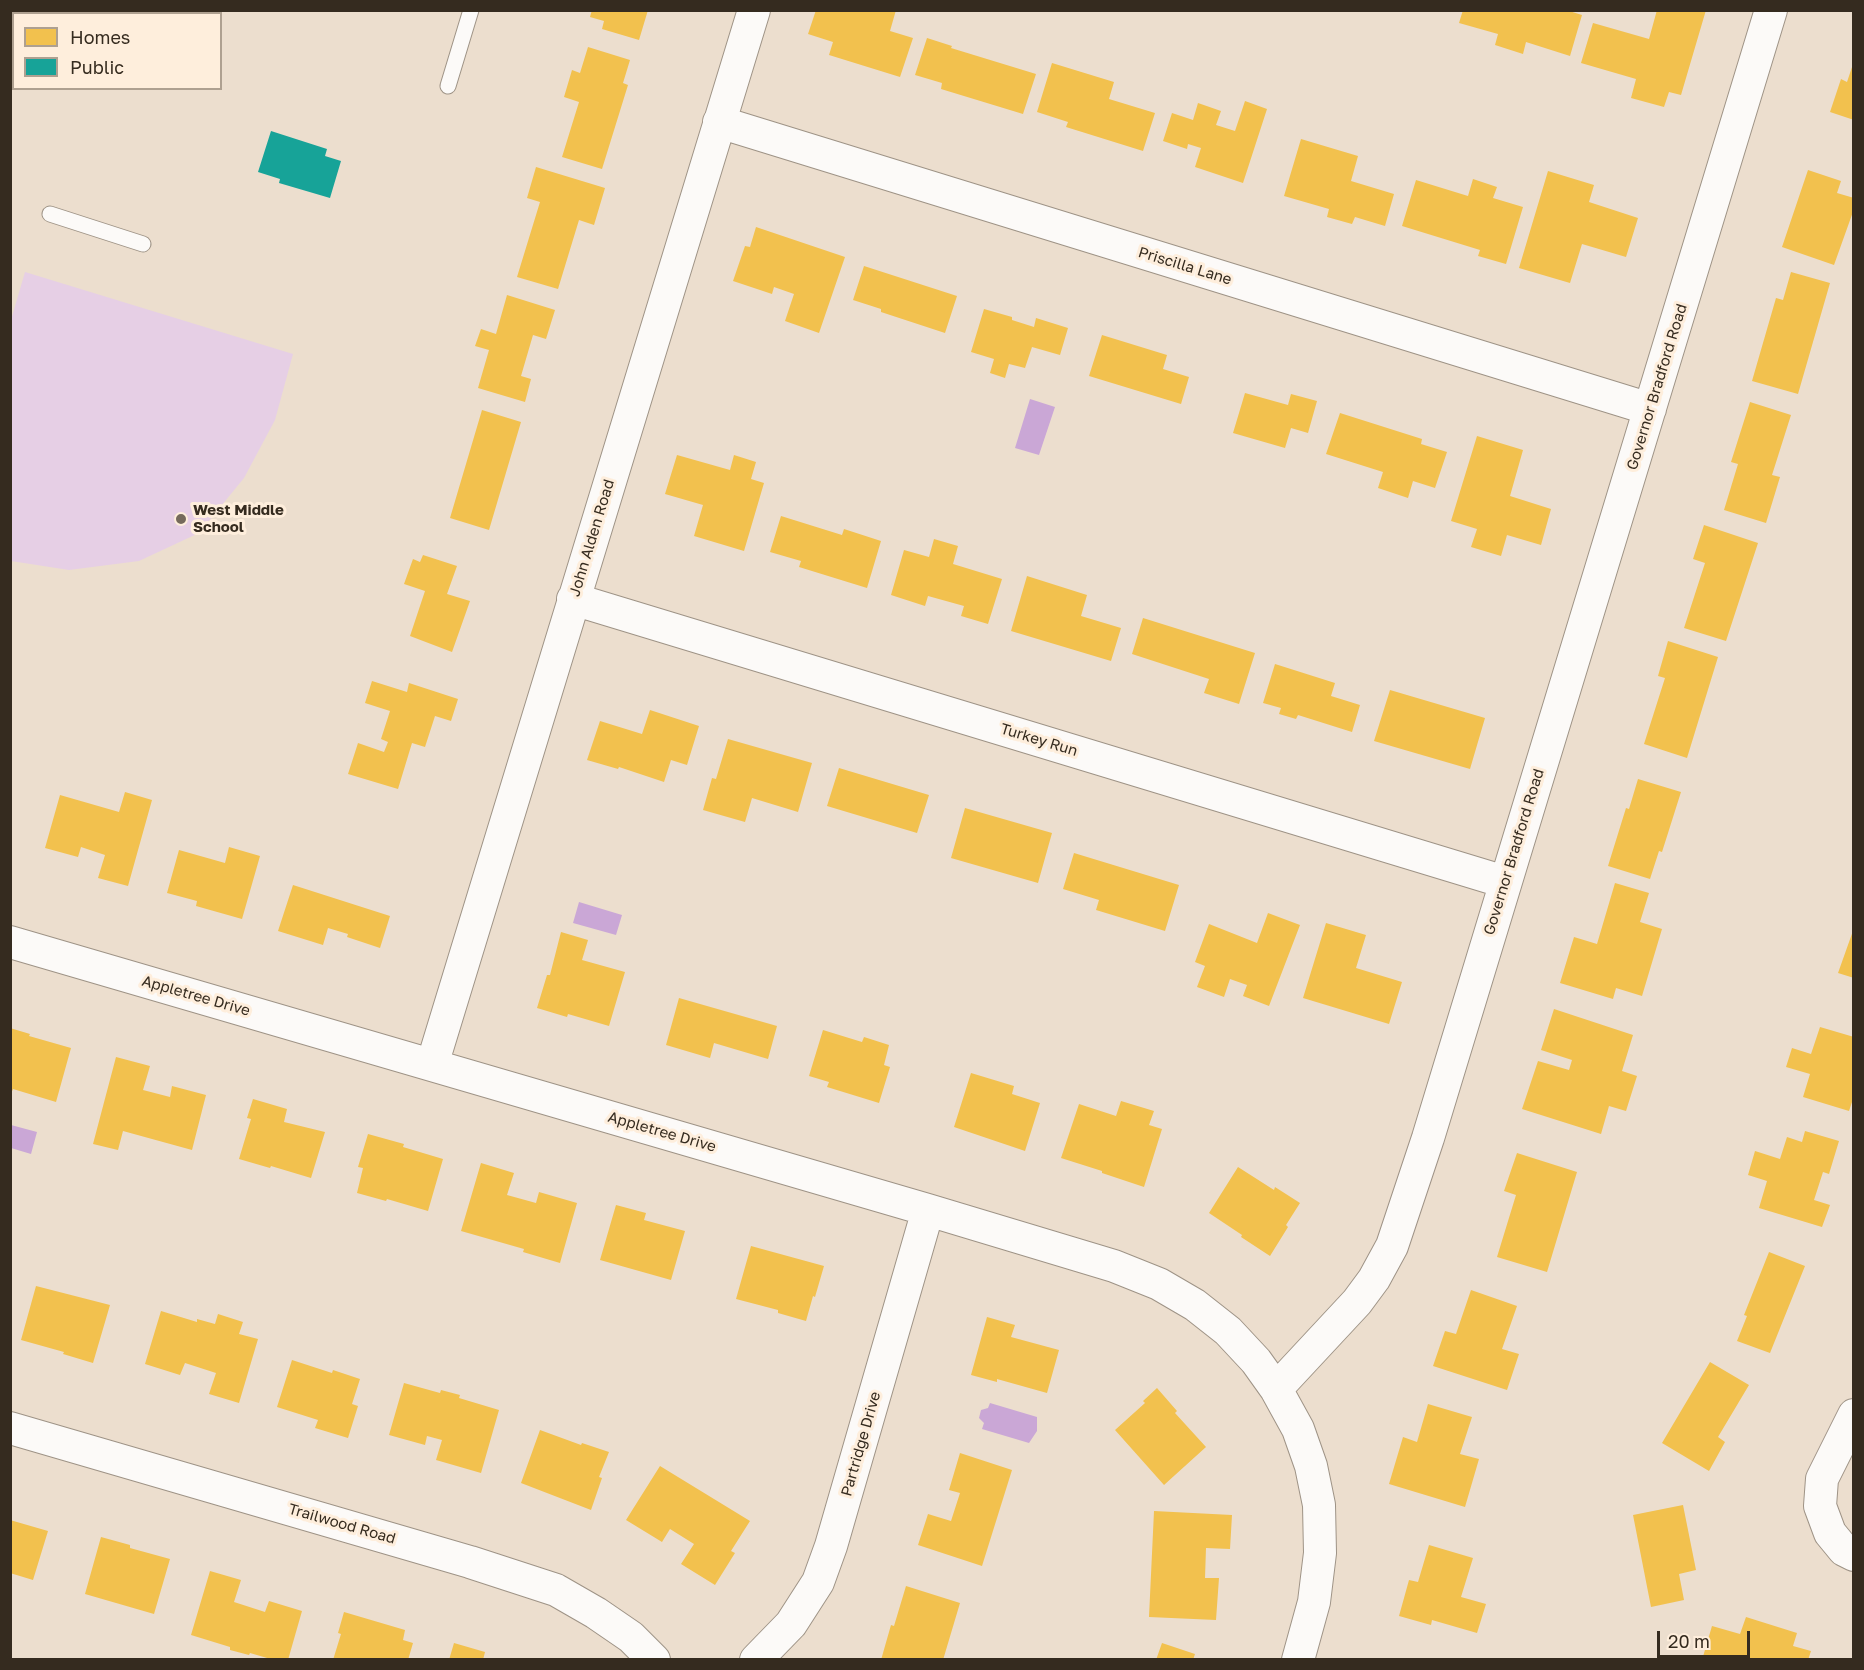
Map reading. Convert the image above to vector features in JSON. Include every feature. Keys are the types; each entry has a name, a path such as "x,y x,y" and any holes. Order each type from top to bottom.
{"street":[{"name":"John Alden Road","path":"432,1065 754,10"},
{"name":"Governor Bradford Road","path":"1276,1389 1357,1302 1374,1279 1392,1246 1428,1138 1771,10"},
{"name":"Priscilla Lane","path":"719,122 1650,409"},
{"name":"Turkey Run","path":"573,598 1505,882"},
{"name":"Appletree Drive","path":"10,942 1114,1266 1159,1284 1195,1305 1228,1331 1256,1361 1276,1389"},
{"name":"Partridge Drive","path":"756,1659 790,1624 818,1582 831,1546 928,1210"},
{"path":"1276,1389 1298,1428 1311,1466 1319,1505 1320,1553 1315,1593 1298,1659"},
{"path":"1854,1415 1822,1479 1820,1506 1830,1533 1844,1550 1854,1555"},
{"name":"Trailwood Road","path":"10,1428 470,1562 556,1590 596,1612 631,1636 654,1659"}],"lane":[{"path":"448,86 471,10"},
{"path":"50,214 143,244"}],"shaded area":[{"path":"25,272 293,354 275,420 244,478 199,533 139,561 69,570 11,561 11,320"},
{"path":"1030,399 1055,407 1039,455 1015,448"},
{"path":"579,902 622,915 616,935 573,923"},
{"path":"11,1125 37,1132 31,1154 11,1148"},
{"path":"990,1403 1037,1417 1037,1431 1029,1443 982,1429 984,1423 979,1418 981,1410 988,1408"}],"building: Homes":[{"path":"592,10 648,10 639,40 602,29 604,21 590,17"},
{"path":"816,10 896,10 890,31 913,38 900,77 829,55 833,42 808,34"},
{"path":"1463,10 1566,10 1582,15 1570,56 1526,42 1523,54 1495,45 1498,34 1459,23"},
{"path":"1657,10 1706,10 1681,95 1669,92 1664,107 1631,98 1636,79 1581,63 1593,23 1649,39"},
{"path":"927,38 952,46 951,48 1036,74 1023,114 941,89 942,83 915,75"},
{"path":"588,47 630,60 623,83 628,85 602,169 562,157 579,102 564,97 572,70 580,73"},
{"path":"1052,63 1114,82 1109,99 1155,113 1143,151 1066,127 1068,122 1037,112"},
{"path":"1853,64 1854,120 1830,112 1841,79 1847,82"},
{"path":"1245,101 1267,109 1243,183 1195,167 1201,148 1188,144 1187,149 1163,141 1172,113 1193,120 1198,103 1221,111 1216,125 1235,131"},
{"path":"1301,139 1358,156 1351,181 1394,194 1385,226 1355,217 1352,224 1327,217 1329,209 1284,196"},
{"path":"536,167 605,188 594,225 579,220 558,289 517,277 540,202 527,198"},
{"path":"1808,170 1841,181 1837,193 1854,198 1854,209 1834,265 1782,247"},
{"path":"1548,171 1594,185 1589,202 1638,218 1626,257 1582,244 1570,283 1519,268"},
{"path":"1473,179 1497,187 1493,198 1523,207 1506,264 1478,256 1480,250 1402,226 1416,180 1468,196"},
{"path":"756,227 845,257 819,333 785,321 794,294 774,287 772,294 733,281 745,246 750,247"},
{"path":"864,266 957,296 945,333 881,312 881,309 853,300"},
{"path":"1791,272 1830,283 1798,394 1752,381 1776,298 1783,300"},
{"path":"507,295 555,310 546,339 533,335 521,376 531,379 525,402 478,388 489,350 475,346 481,329 496,334"},
{"path":"984,309 1012,317 1012,320 1034,327 1036,318 1068,328 1060,355 1032,347 1025,368 1009,364 1005,378 990,373 994,359 971,352"},
{"path":"1102,335 1167,355 1163,369 1189,377 1181,404 1089,376"},
{"path":"1245,393 1288,405 1291,394 1317,401 1308,433 1291,428 1285,448 1233,433"},
{"path":"1750,402 1791,415 1772,475 1780,477 1766,523 1724,510 1738,464 1731,462"},
{"path":"482,410 521,422 489,530 450,518"},
{"path":"1340,413 1422,439 1421,444 1447,452 1435,488 1413,481 1408,498 1378,488 1383,472 1326,454"},
{"path":"1477,436 1523,450 1510,496 1551,509 1541,545 1507,535 1501,556 1471,547 1477,529 1451,521"},
{"path":"677,455 730,470 734,455 756,462 751,479 764,483 744,551 694,536 703,505 665,494"},
{"path":"781,516 842,535 844,529 881,541 867,588 799,567 801,561 770,552"},
{"path":"1704,525 1758,543 1726,641 1684,628 1705,563 1693,559"},
{"path":"934,539 958,546 953,564 1002,579 988,624 961,616 964,606 928,596 925,606 891,595 904,550 929,557"},
{"path":"423,555 457,566 447,594 470,601 452,652 410,636 425,591 404,584 413,559 420,562"},
{"path":"1027,576 1087,595 1081,616 1121,628 1111,661 1011,631"},
{"path":"1143,618 1255,653 1239,704 1204,693 1209,679 1132,654"},
{"path":"1668,641 1718,657 1687,758 1644,744 1665,678 1658,676"},
{"path":"1275,664 1335,683 1331,696 1360,705 1352,732 1298,715 1296,719 1279,714 1281,708 1263,703"},
{"path":"372,681 407,692 409,683 458,699 451,721 435,716 425,747 412,743 398,789 348,774 358,743 384,752 388,742 381,739 390,711 365,703"},
{"path":"1390,690 1485,718 1470,769 1374,741"},
{"path":"650,710 699,726 687,765 671,760 664,782 619,767 618,769 587,760 600,721 642,734"},
{"path":"728,739 812,763 798,812 752,798 745,822 703,810 712,778 716,779"},
{"path":"839,768 929,795 917,833 827,806"},
{"path":"1638,779 1681,792 1662,852 1659,851 1650,879 1608,866 1626,808 1629,809"},
{"path":"125,792 152,800 128,886 98,878 105,855 81,847 78,857 45,848 60,795 119,812"},
{"path":"965,808 1052,833 1038,883 951,858"},
{"path":"229,847 260,856 242,919 196,906 197,901 167,893 179,850 225,863"},
{"path":"1074,853 1179,885 1165,931 1096,910 1099,900 1063,889"},
{"path":"1615,883 1649,893 1640,922 1662,929 1642,996 1616,988 1613,999 1560,983 1574,937 1597,944"},
{"path":"293,885 390,916 380,948 328,928 323,945 278,931"},
{"path":"1268,913 1300,925 1269,1006 1243,996 1247,985 1230,979 1224,997 1197,987 1205,966 1195,962 1209,924 1257,943"},
{"path":"1326,923 1366,935 1356,968 1402,982 1389,1024 1303,998"},
{"path":"1854,928 1854,978 1838,973"},
{"path":"561,932 588,940 582,960 625,972 609,1026 537,1008 547,975 550,975"},
{"path":"679,998 777,1026 768,1059 714,1043 710,1058 666,1045"},
{"path":"1554,1009 1633,1035 1622,1071 1637,1076 1626,1111 1609,1106 1601,1134 1522,1109 1538,1061 1569,1070 1572,1060 1541,1050"},
{"path":"1820,1027 1854,1037 1854,1096 1849,1111 1803,1097 1810,1074 1786,1067 1792,1048 1811,1054"},
{"path":"10,1028 71,1048 56,1102 13,1089 10,1096"},
{"path":"823,1030 862,1042 864,1037 889,1045 884,1065 890,1067 879,1103 827,1087 829,1082 809,1076"},
{"path":"116,1057 150,1066 143,1090 170,1097 172,1086 206,1095 192,1150 123,1131 118,1150 93,1144"},
{"path":"971,1073 1014,1086 1012,1094 1040,1103 1025,1151 954,1127"},
{"path":"253,1099 287,1109 284,1122 325,1132 311,1178 239,1159 251,1119 247,1118"},
{"path":"1121,1101 1154,1111 1149,1125 1162,1129 1144,1187 1061,1158 1079,1104 1116,1116"},
{"path":"1805,1131 1839,1141 1829,1174 1823,1172 1814,1200 1830,1205 1822,1227 1759,1208 1767,1181 1748,1175 1755,1151 1780,1159 1787,1137 1802,1142"},
{"path":"368,1134 404,1144 403,1147 443,1159 428,1211 357,1193 363,1168 358,1167"},
{"path":"1517,1153 1577,1172 1547,1272 1497,1257 1516,1195 1504,1191"},
{"path":"481,1163 514,1173 507,1195 536,1203 539,1192 577,1203 560,1263 523,1252 524,1249 461,1231"},
{"path":"1238,1167 1274,1190 1275,1187 1300,1203 1270,1256 1209,1213"},
{"path":"616,1205 646,1213 644,1220 685,1231 671,1280 600,1260"},
{"path":"751,1246 824,1266 806,1321 778,1313 778,1310 736,1299"},
{"path":"1769,1252 1805,1266 1770,1353 1737,1341 1747,1316 1744,1315"},
{"path":"36,1286 110,1305 93,1363 21,1340"},
{"path":"1471,1290 1517,1306 1502,1349 1519,1354 1507,1390 1433,1366 1445,1331 1456,1334"},
{"path":"161,1311 197,1322 197,1319 215,1324 218,1314 243,1322 239,1334 258,1339 239,1403 209,1394 216,1373 185,1363 180,1375 145,1364"},
{"path":"987,1317 1015,1325 1011,1337 1059,1350 1047,1393 997,1379 997,1382 971,1375"},
{"path":"292,1360 360,1379 352,1404 358,1406 348,1438 315,1428 318,1420 277,1407"},
{"path":"1710,1362 1749,1385 1718,1437 1725,1442 1709,1471 1662,1443"},
{"path":"404,1383 440,1393 441,1390 460,1395 459,1398 499,1410 481,1473 436,1460 442,1440 427,1436 425,1445 389,1435"},
{"path":"1157,1388 1177,1411 1175,1413 1206,1447 1164,1485 1115,1430 1145,1403 1143,1401"},
{"path":"1428,1404 1472,1417 1460,1454 1479,1459 1465,1507 1389,1484 1403,1437 1417,1442"},
{"path":"540,1430 581,1445 582,1443 609,1452 599,1477 602,1478 591,1510 521,1483"},
{"path":"960,1453 1012,1470 982,1566 918,1545 928,1514 951,1521 960,1493 949,1490"},
{"path":"660,1466 750,1521 731,1551 735,1553 715,1585 681,1564 694,1544 670,1529 662,1542 626,1520"},
{"path":"1683,1505 1696,1570 1679,1574 1684,1600 1651,1607 1633,1515"},
{"path":"1154,1511 1232,1515 1230,1549 1206,1548 1205,1578 1219,1578 1216,1620 1149,1617"},
{"path":"10,1520 48,1531 33,1580 10,1573"},
{"path":"101,1537 170,1559 154,1614 85,1594"},
{"path":"1429,1545 1473,1558 1461,1597 1486,1604 1477,1633 1432,1620 1431,1625 1399,1616 1409,1580 1418,1582"},
{"path":"210,1571 241,1580 234,1602 265,1612 269,1601 302,1611 288,1660 274,1660 250,1653 249,1655 191,1635"},
{"path":"906,1586 960,1603 943,1660 881,1660"},
{"path":"344,1612 405,1630 403,1640 413,1643 408,1660 333,1660 341,1634 338,1633"},
{"path":"1746,1617 1797,1633 1793,1646 1811,1651 1808,1660 1702,1660 1712,1626 1740,1634"},
{"path":"454,1643 485,1652 483,1660 449,1660"},
{"path":"1162,1643 1195,1654 1193,1660 1156,1660"}],"building: Public":[{"path":"271,131 327,149 325,156 341,161 330,198 279,183 280,179 258,172"}],"place":[{"name":"West Middle School","path":"181,519"}]}
